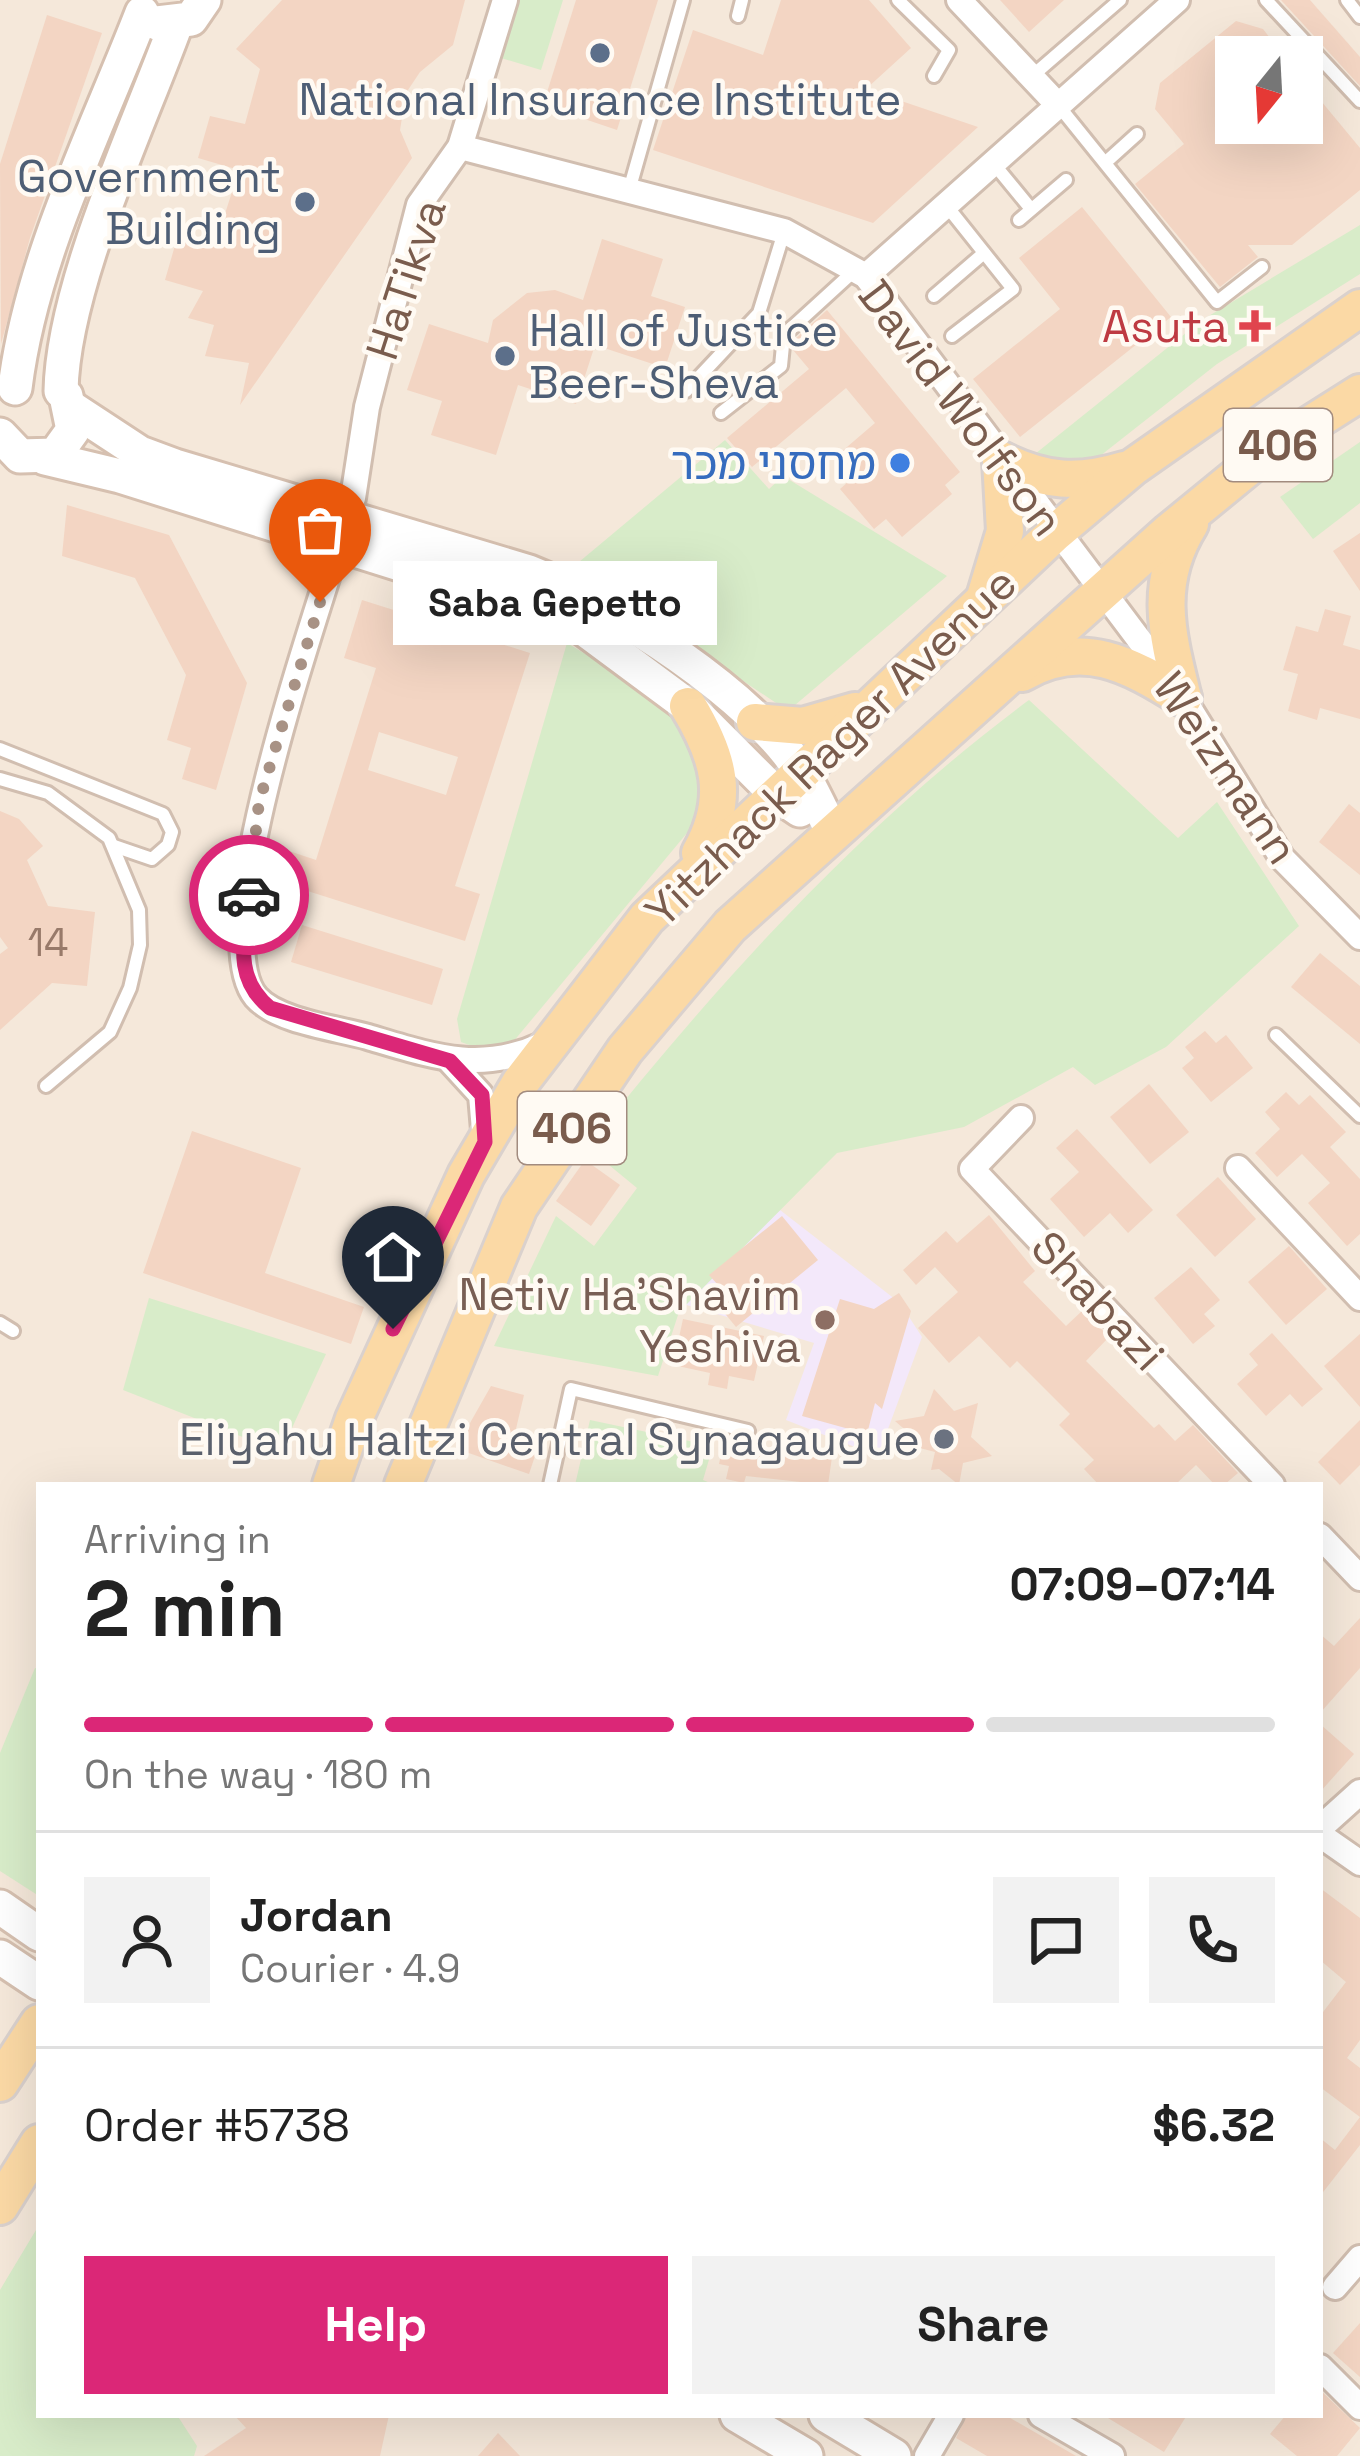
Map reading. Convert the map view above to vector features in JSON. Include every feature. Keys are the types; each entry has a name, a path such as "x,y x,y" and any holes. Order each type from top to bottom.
{"main road":[{"name":"Yitzhack Rager Avenue","path":"332,1482 393,1329 485,1142 553,1040 689,873 1055,533 1133,467 1360,308"},
{"name":"Yitzhack Rager Avenue","path":"410,1468 520,1207 625,1050 730,926 1202,505 1268,452 1360,393"},
{"path":"983,604 1005,531 1001,460 1025,472 1071,481 1133,467"},
{"path":"1183,698 1166,628 1164,589 1171,556 1202,505"},
{"path":"988,692 1044,659 1095,653 1144,674 1183,698"},
{"path":"688,706 714,750 720,777 714,829 689,873"},
{"path":"754,722 803,726 869,706"},
{"path":"0,2083 36,2028"},
{"path":"0,2206 36,2149"}],"street":[{"path":"4,400 40,275 136,3 158,24 176,24 190,19 204,0"},
{"name":"HaTikva","path":"353,498 367,407 418,205 460,147 505,0"},
{"path":"959,0 1058,105"},
{"path":"861,272 946,205 1177,0"},
{"path":"45,458 70,440 62,360 80,289 176,24"},
{"name":"David Wolfson","path":"460,147 630,187 784,231 861,272 1102,591"},
{"path":"4,400 33,382 67,400 140,453 530,572 580,592 664,644 754,722 787,781"},
{"path":"3,444 20,456 45,458 536,605 604,639 787,781 832,831"},
{"path":"332,562 259,802 242,944 245,977 270,1008 450,1061 506,1060 553,1040"},
{"name":"Weizmann","path":"1102,591 1183,698 1282,858 1360,937"},
{"path":"450,1061 482,1095 485,1142"},
{"name":"Shabazi","path":"1021,1118 972,1168 1269,1482"},
{"path":"1238,1168 1358,1293"},
{"path":"1323,1539 1360,1578"},
{"path":"1323,1828 1360,1792"},
{"path":"1323,1833 1360,1863"},
{"path":"0,1907 36,1932"},
{"path":"0,1957 36,1980"},
{"path":"1335,2288 1360,2258"},
{"path":"1323,2371 1360,2407"},
{"path":"742,2418 796,2454"},
{"path":"831,2418 894,2456"},
{"path":"926,2456 949,2418"},
{"path":"1046,2418 1112,2456"}],"lane":[{"path":"630,187 683,0"},
{"path":"738,16 742,0"},
{"path":"898,0 949,50 934,76"},
{"path":"1031,77 1120,0"},
{"path":"1266,0 1360,101"},
{"path":"1347,0 1360,17"},
{"path":"1058,105 1217,302 1262,267"},
{"path":"1106,162 1137,134"},
{"path":"993,163 1031,209"},
{"path":"1019,220 1066,180"},
{"path":"946,205 1012,289 952,336"},
{"path":"686,391 758,313 784,231"},
{"path":"934,296 984,253"},
{"path":"721,413 781,366 784,335 861,272"},
{"path":"0,748 163,814 172,832 168,845 152,859 114,846 48,793 0,778"},
{"path":"46,1086 110,1032 130,988 140,945 139,910 114,846"},
{"path":"1276,1035 1360,1117"},
{"path":"551,1482 571,1389 748,1431"}],"shaded area":[{"path":"0,0 1360,0 1360,2456 0,2456"},
{"name":"Netiv Ha'Shavim Yeshiva","path":"780,1210 900,1303 922,1337 878,1456 786,1420 814,1343 680,1303"}],"green space":[{"path":"518,0 563,0 541,70 501,58"},
{"path":"1360,225 1360,274 1217,364 1086,467 1035,454 1202,320"},
{"path":"725,440 769,489 783,476 947,576 788,711 573,567"},
{"path":"1360,442 1360,503 1313,539 1280,497"},
{"path":"567,643 646,693 681,731 692,755 697,821 508,1048 488,1052 461,1042 457,1019"},
{"path":"1029,700 1178,838 1217,802 1299,926 1166,1047 1095,1085 1073,1067 964,1127 837,1153 679,1312 658,1376 494,1346 556,1216 594,1246 637,1188 587,1147 637,1086 793,909 906,800"},
{"path":"149,1298 326,1354 281,1452 123,1390"},
{"path":"590,1420 713,1446 703,1480 708,1482 576,1482"},
{"path":"36,1668 36,1894 0,1871 0,1753"},
{"path":"36,2230 36,2418 179,2418 197,2446 194,2456 0,2456 0,2290"}],"building":[{"name":"Government Building","path":"282,0 465,0 453,45 420,72 406,93 400,130 412,158 240,405 249,363 205,356 214,325 188,318 203,291 165,280 178,235 215,245 239,170 198,158 210,116 245,124 260,69 236,49"},
{"name":"National Insurance Institute","path":"576,0 658,0 617,130 543,105"},
{"path":"781,0 869,0 911,48 866,89 978,127 873,223 653,150 693,30 763,55"},
{"path":"1000,0 1064,0 1029,32"},
{"path":"1281,0 1310,0 1360,57 1360,86 1323,46 1323,36 1314,36"},
{"path":"47,15 102,33 30,238 1,344 0,164"},
{"path":"1236,21 1263,29 1268,36 1218,36"},
{"path":"1215,38 1215,144 1323,144 1323,103 1360,148 1360,190 1292,245 1248,245 1258,257 1220,287 1135,184 1184,144 1155,109 1160,83"},
{"path":"1082,207 1171,317 1020,437 973,379 1060,309 1019,258"},
{"name":"Hall of Justice Beer-Sheva","path":"602,239 663,259 651,296 685,307 665,368 595,345 576,404 518,385 496,455 431,435 442,401 407,390 429,324 488,343 493,320 527,293 555,290 583,300"},
{"path":"827,310 960,472 945,485 952,494 902,537 886,519 874,529 840,489 857,474 840,453 875,423 846,388 752,467 727,438 809,369 793,350 794,340"},
{"path":"67,505 169,535 247,683 216,790 182,779 191,748 167,740 186,675 135,578 62,556"},
{"path":"1360,533 1360,591 1333,551"},
{"path":"362,600 530,653 455,886 480,894 465,941 295,887 293,893 268,885 280,848 316,860 376,668 344,658","holes":["379,732 458,757 446,795 368,770"]},
{"path":"1325,609 1351,616 1343,645 1360,650 1360,719 1320,708 1317,720 1288,711 1298,674 1283,670 1296,626 1318,632"},
{"path":"1349,804 1360,813 1360,875 1319,842"},
{"path":"0,811 19,819 43,846 27,860 48,906 95,912 87,986 52,983 0,1030 0,954 8,948 0,937"},
{"path":"302,925 443,969 432,1005 291,962"},
{"path":"1320,953 1360,986 1360,1044 1291,987"},
{"path":"1205,1031 1216,1043 1226,1035 1253,1068 1211,1102 1182,1068 1194,1058 1185,1047"},
{"path":"1149,1084 1189,1132 1150,1164 1110,1117"},
{"path":"1286,1092 1299,1105 1310,1095 1346,1132 1330,1147 1360,1179 1360,1234 1347,1246 1308,1203 1330,1183 1302,1154 1277,1177 1255,1153 1280,1129 1265,1112"},
{"path":"1077,1129 1153,1210 1128,1233 1110,1213 1084,1237 1050,1199 1079,1172 1056,1148"},
{"path":"192,1131 301,1168 265,1273 364,1307 351,1344 143,1273"},
{"path":"585,1160 620,1185 591,1226 556,1201"},
{"path":"1218,1177 1256,1219 1215,1257 1176,1215"},
{"path":"989,1215 1035,1271 1023,1282 1066,1326 1083,1310 1109,1337 1086,1361 1154,1428 1159,1424 1175,1441 1193,1425 1238,1473 1228,1482 1212,1482 1196,1465 1178,1482 1096,1482 1084,1469 1094,1460 1059,1425 1070,1414 1017,1361 1010,1368 979,1336 949,1363 918,1328 958,1292 935,1267 916,1285 903,1270 946,1231 957,1243"},
{"path":"782,1216 818,1260 736,1327 708,1293 718,1285 709,1275"},
{"path":"1289,1246 1327,1289 1286,1325 1248,1282"},
{"path":"1191,1267 1220,1300 1204,1314 1215,1326 1193,1344 1154,1298"},
{"path":"899,1293 911,1311 882,1409 875,1403 867,1434 802,1416 840,1299 874,1309"},
{"path":"683,1319 764,1336 754,1381 729,1376 727,1389 708,1385 710,1373 673,1365"},
{"path":"1272,1333 1323,1389 1302,1407 1290,1394 1266,1416 1237,1384 1258,1365 1249,1354"},
{"path":"1360,1334 1360,1407 1324,1366"},
{"path":"491,1386 524,1395 515,1433 540,1441 529,1474 463,1451 470,1423"},
{"name":"Eliyahu Haltzi Central Synagaugue","path":"934,1389 954,1411 978,1403 971,1437 992,1456 963,1463 960,1482 939,1469 931,1470 935,1452 916,1447 918,1441 895,1421 924,1416"},
{"path":"1360,1420 1360,1465 1340,1485 1318,1462"},
{"path":"723,1445 773,1457 775,1447 832,1457 828,1482 746,1476 740,1482 726,1479 729,1466 719,1464"},
{"path":"1360,1618 1360,1668 1323,1710 1323,1637 1334,1646"},
{"path":"1323,1727 1354,1754 1323,1789"},
{"path":"1323,1890 1360,1918 1360,2040 1347,2058 1360,2068 1360,2117 1323,2089 1323,2012 1346,1982 1323,1963"},
{"path":"1360,2117 1360,2145 1323,2192 1323,2140 1335,2150"},
{"path":"1360,2323 1360,2377 1333,2353"},
{"path":"1323,2393 1360,2428 1337,2456 1297,2456 1270,2434 1283,2418 1323,2418"},
{"path":"237,2418 388,2418 380,2456 204,2456 246,2428"},
{"path":"966,2418 1010,2418 1076,2456 987,2456 956,2438"},
{"path":"1108,2418 1185,2418 1164,2452"},
{"path":"498,2433 520,2456 478,2456"}],"way so far":[{"path":"249,895 259,802 320,602"}],"place":[{"name":"National Insurance Institute","path":"600,53"},
{"name":"Government Building","path":"305,202"},
{"name":"Asuta","path":"1255,326"},
{"name":"Hall of Justice Beer-Sheva","path":"505,356"},
{"name":"מחסני מכר","path":"900,463"},
{"name":"Saba Gepetto","path":"320,602"},
{"name":"Netiv Ha'Shavim Yeshiva","path":"825,1320"},
{"name":"Eliyahu Haltzi Central Synagaugue","path":"944,1439"}],"route":[{"path":"249,895 242,944 245,977 256,997 270,1008 450,1061 482,1095 485,1142 393,1329"}]}
